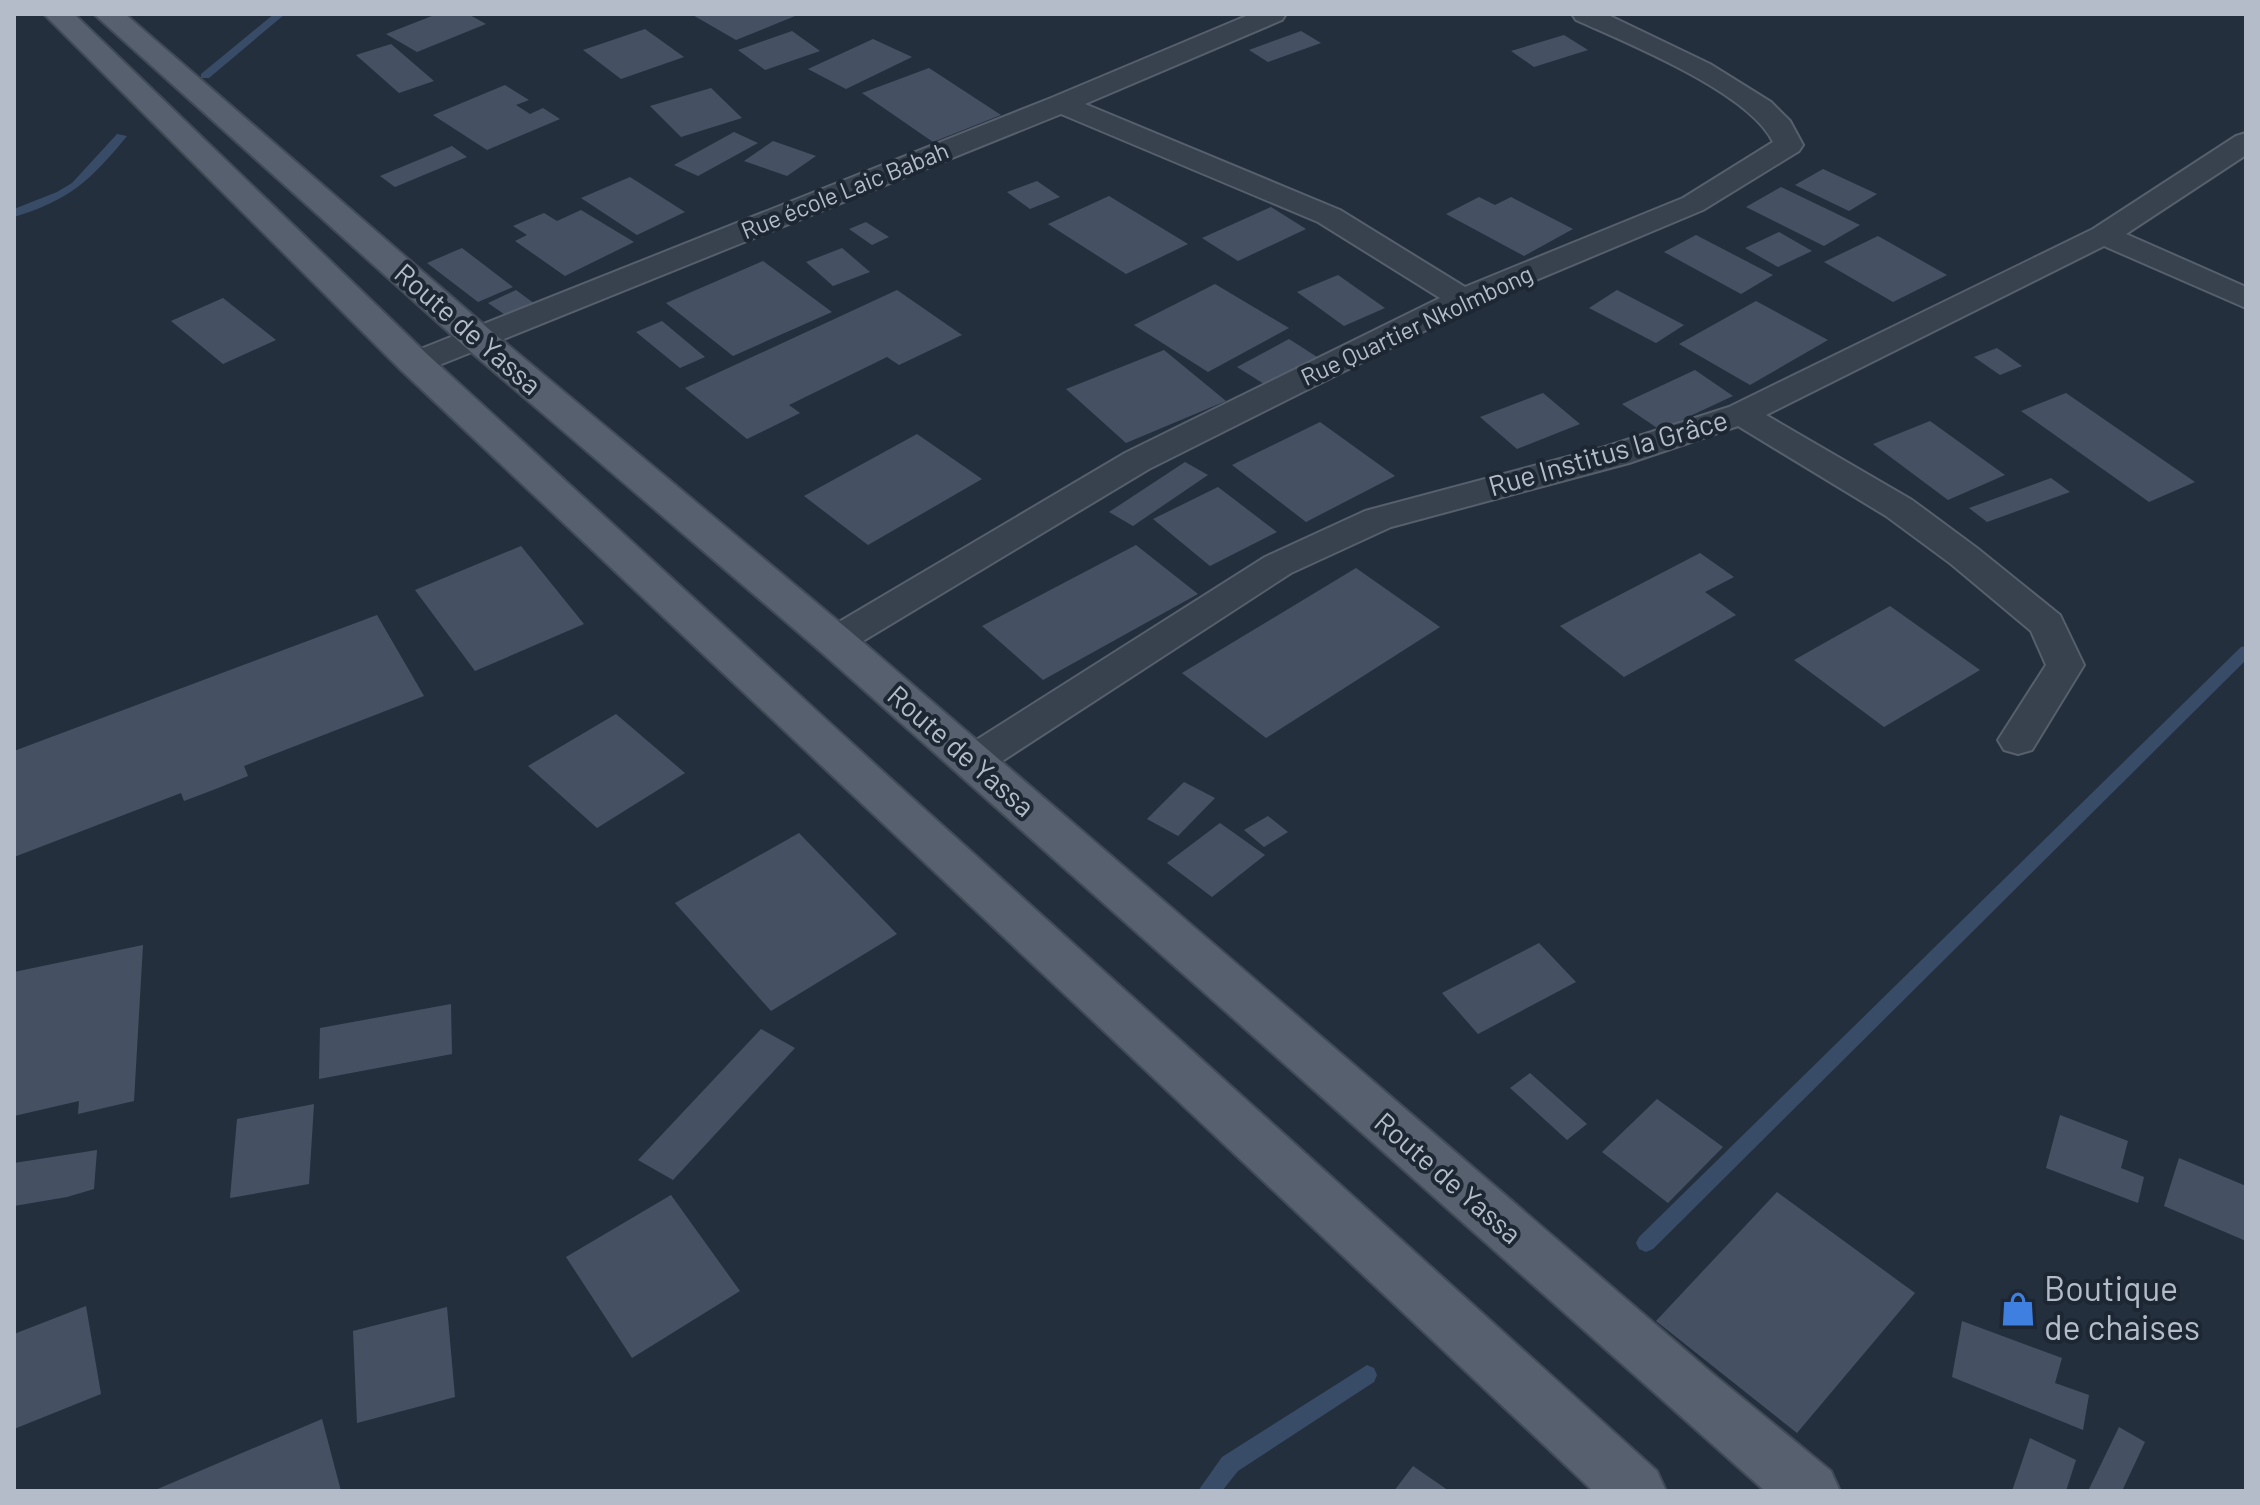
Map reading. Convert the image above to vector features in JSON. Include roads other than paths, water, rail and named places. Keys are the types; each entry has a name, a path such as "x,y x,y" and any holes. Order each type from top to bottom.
{"main road":[{"name":"Route de Yassa","path":"58,14 415,363 1636,1491"},
{"name":"Route de Yassa","path":"108,14 477,338 835,641 1693,1393 1810,1491"}],"street":[{"name":"Rue école Laic Babah","path":"415,363 1061,104 1273,14"},
{"name":"Rue Quartier Nkolmbong","path":"835,641 1137,461 1463,299 1693,204 1789,145 1785,129 1741,92 1585,14"},
{"path":"1061,104 1329,216 1463,299"},
{"name":"Rue Institus la Grâce","path":"973,761 1278,565 1378,519 1617,455 1741,414 2104,235 2231,164 2246,142"},
{"path":"2104,235 2246,299"},
{"path":"1741,414 1899,508 2047,624 2065,665 2018,740"}],"waterway":[{"path":"205,76 280,14"},
{"path":"14,213 61,195 76,185 121,136"},
{"path":"1646,1243 2246,651"},
{"path":"1209,1491 1230,1464 1367,1375"}],"place":[{"name":"Boutique de chaises","path":"2018,1309"}]}
